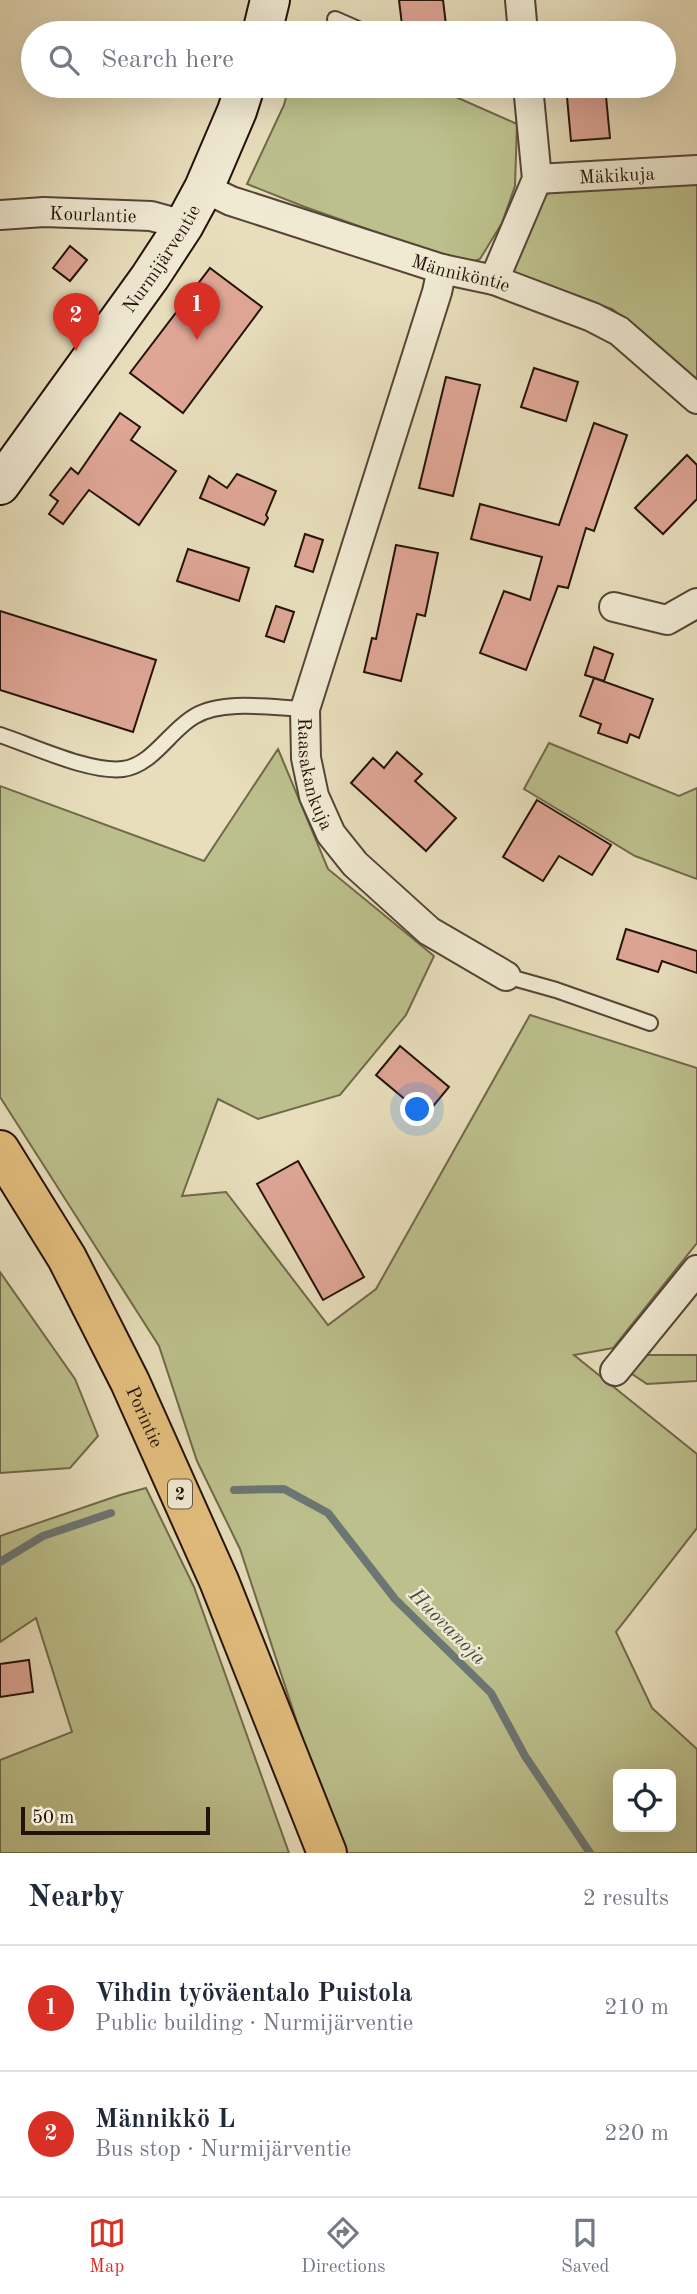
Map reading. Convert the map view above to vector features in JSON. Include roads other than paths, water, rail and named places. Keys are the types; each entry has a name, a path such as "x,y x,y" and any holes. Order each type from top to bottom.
{"highway":[{"name":"Porintie","path":"0,1150 67,1258 130,1382 219,1581 327,1853"}],"street":[{"path":"265,21 271,0"},
{"path":"520,0 522,21"},
{"name":"Nurmijärventie","path":"0,485 150,277 184,225 204,188 241,98"},
{"path":"494,280 537,179 529,98"},
{"name":"Mäkikuja","path":"537,179 697,170"},
{"name":"Männiköntie","path":"204,188 231,201 442,269 494,280 592,317 619,331 697,399"},
{"name":"Kourlantie","path":"0,215 44,212 151,216 184,225"},
{"name":"Raasakankuja","path":"442,269 305,709 306,758 314,796 331,834 355,863 429,931 506,976"},
{"path":"614,607 667,620 697,603"},
{"path":"615,1371 697,1270"}],"lane":[{"path":"335,19 340,21"},
{"path":"0,735 91,766 124,769 148,758 172,733 197,714 230,705 305,709"},
{"name":"Raasakankuja","path":"506,976 556,990 650,1023"}],"waterway":[{"name":"Huovanoja","path":"234,1490 284,1489 328,1513 395,1599 491,1693 525,1756 590,1853"},
{"name":"Huovanoja","path":"0,1562 43,1536 111,1513"}],"place":[{"name":"Vihdin työväentalo Puistola","path":"197,340"},
{"name":"Männikkö L","path":"76,351"}]}
